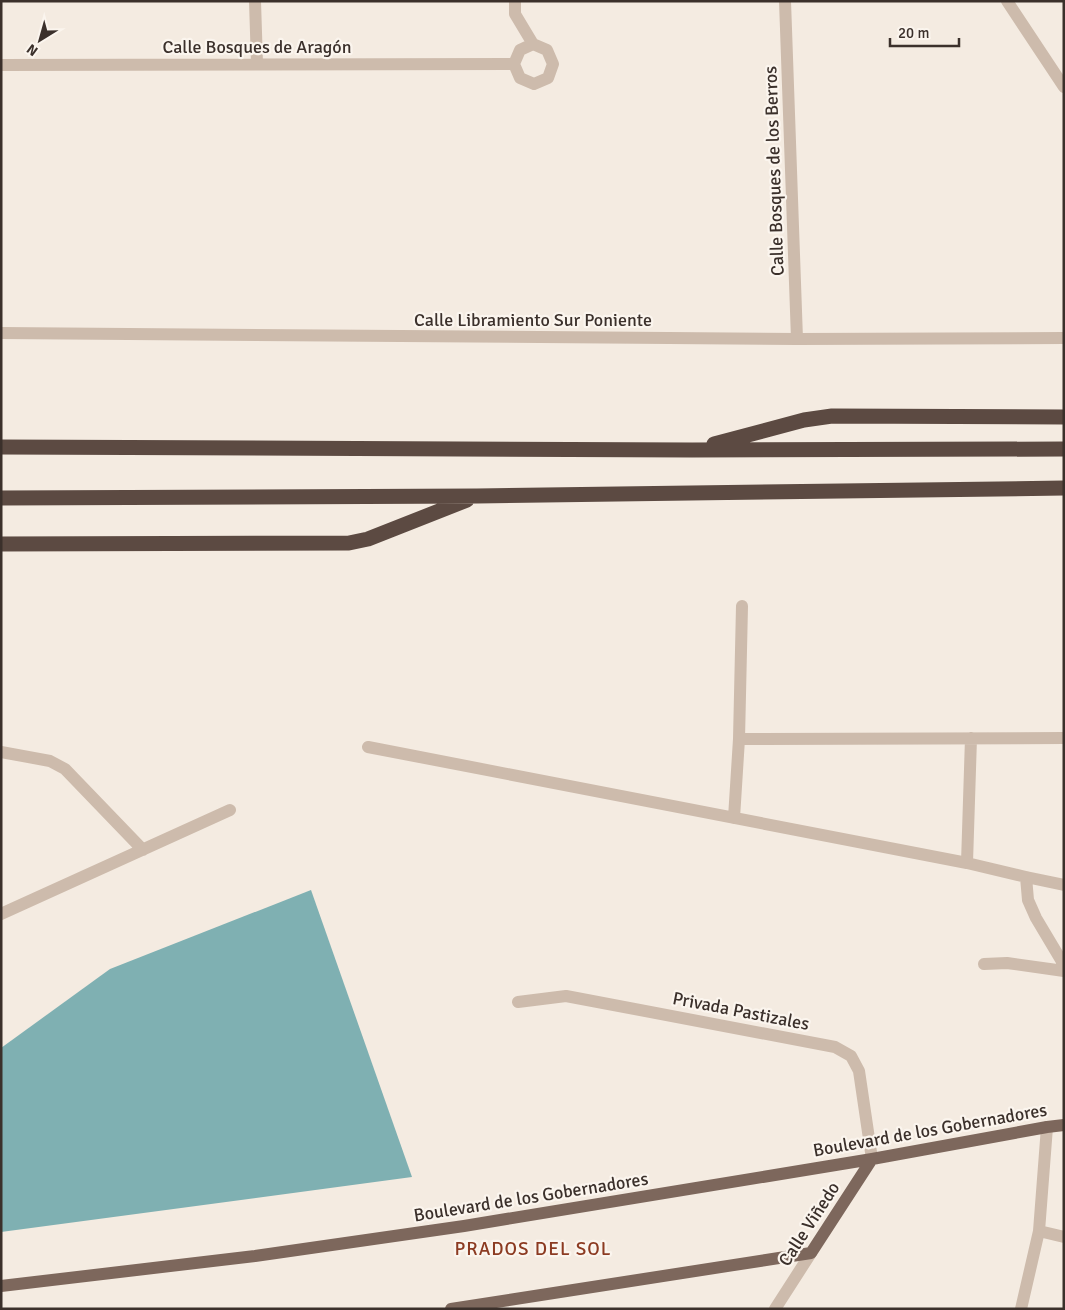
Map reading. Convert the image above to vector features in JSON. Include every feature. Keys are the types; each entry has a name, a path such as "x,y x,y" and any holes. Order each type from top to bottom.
{"highway":[{"path":"692,450 804,420 832,416 1064,417"},
{"path":"1,447 692,450 1064,449"},
{"path":"1,498 477,496 1064,488"},
{"path":"1,544 348,543 368,539 477,496"}],"main road":[{"name":"Boulevard de los Gobernadores","path":"1,1286 255,1256 464,1226 872,1159 1064,1125"},
{"name":"Calle Viñedo","path":"811,1253 872,1159"},
{"path":"451,1309 811,1253"}],"street":[{"path":"255,1 257,64"},
{"path":"515,1 515,14 533,44 547,50 553,64 548,78 534,84 520,78 514,64 520,50 533,44"},
{"name":"Calle Bosques de los Berros","path":"785,1 797,339"},
{"path":"1007,1 1064,87"},
{"name":"Calle Bosques de Aragón","path":"1,65 514,64"},
{"name":"Calle Libramiento Sur Poniente","path":"1,333 797,339 1064,338"},
{"path":"734,818 742,606"},
{"path":"967,863 971,738"},
{"path":"738,739 1064,738"},
{"path":"368,747 967,863 1064,885"},
{"path":"1,752 50,761 65,769 143,850"},
{"path":"1,914 230,810"},
{"path":"1026,877 1028,900 1036,918 1064,965"},
{"path":"984,964 1007,963 1064,971"},
{"name":"Privada Pastizales","path":"518,1002 566,996 835,1047 851,1056 859,1071 872,1159"},
{"path":"1021,1309 1039,1231 1047,1127"},
{"path":"1039,1231 1064,1237"},
{"name":"Calle Viñedo","path":"775,1309 811,1253"}],"water":[{"path":"311,890 412,1177 1,1232 1,1048 110,969"}],"district":[{"name":"PRADOS DEL SOL","path":"533,1248"}]}
